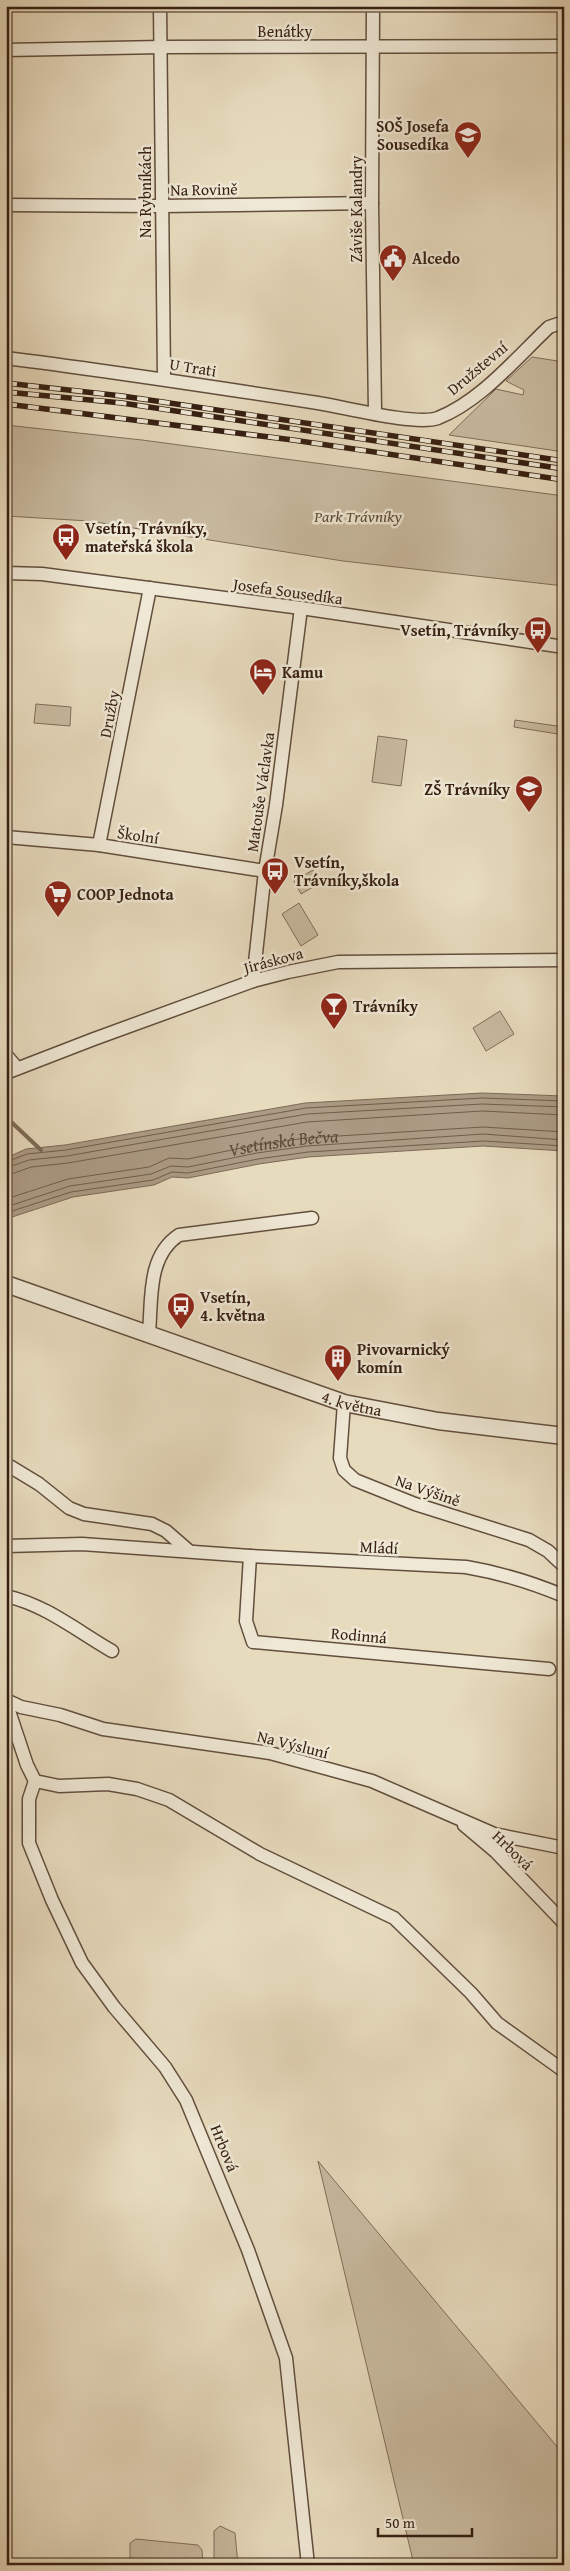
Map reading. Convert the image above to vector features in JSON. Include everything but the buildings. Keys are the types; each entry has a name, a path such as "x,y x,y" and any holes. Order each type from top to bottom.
{"street":[{"name":"Na Rybníkách","path":"160,6 164,378"},
{"name":"Záviše Kalandry","path":"373,6 372,203 375,412"},
{"name":"Benátky","path":"6,50 161,47 373,48 564,46"},
{"name":"Na Rovině","path":"6,205 161,206 372,203"},
{"name":"Družstevní","path":"375,412 410,420 439,417 480,391 549,327 564,322"},
{"name":"U Trati","path":"6,358 164,378 375,412"},
{"name":"Josefa Sousedíka","path":"6,573 42,574 301,608 564,647"},
{"name":"Družby","path":"99,846 150,588"},
{"name":"Matouše Václavka","path":"253,981 265,871 276,805 301,608"},
{"name":"Školní","path":"6,837 99,846 265,871"},
{"name":"Jiráskova","path":"12,1071 253,981 338,962 564,960"},
{"path":"6,1055 12,1071"},
{"path":"149,1332 153,1274 161,1254 169,1241 179,1235 312,1218"},
{"name":"4. května","path":"6,1284 149,1332 344,1403 438,1421 564,1436"},
{"name":"Na Výšině","path":"344,1403 340,1458 344,1470 355,1480 415,1504 529,1540 548,1552 564,1566"},
{"path":"6,1464 39,1484 69,1508 84,1514 152,1524 166,1532 189,1551"},
{"name":"Mládí","path":"6,1546 82,1544 250,1556 466,1567 498,1572 528,1581 564,1596"},
{"name":"Rodinná","path":"250,1556 246,1621 253,1642 549,1669"},
{"path":"6,1596 21,1599 69,1622 112,1651"},
{"path":"6,1701 27,1765 36,1781 59,1786 108,1784 137,1789 169,1800 260,1854 394,1918 471,1993 497,2023 564,2071"},
{"name":"Na Výsluní","path":"6,1701 21,1707 60,1715 103,1729 270,1753 372,1781 425,1802 461,1821 494,1834 564,1848"},
{"name":"Hrbová","path":"36,1781 29,1799 29,1842 52,1900 82,1963 114,2006 165,2067 186,2100 248,2250 286,2358 308,2565"},
{"name":"Hrbová","path":"461,1821 480,1840 496,1852 564,1923"}],"green space":[{"path":"532,357 564,362 564,452 449,435 496,389 523,395 524,390 506,381"},
{"name":"Park Trávníky","path":"6,425 142,440 564,496 564,586 343,561 89,521 6,516"},
{"path":"36,704 71,707 70,726 34,723"},
{"path":"515,720 564,727 564,735 514,727"},
{"path":"378,736 407,740 401,786 372,782"},
{"path":"313,870 320,883 301,894 294,881"},
{"path":"299,903 318,935 301,946 282,914"},
{"path":"500,1011 514,1034 486,1051 473,1028"},
{"path":"318,2161 564,2455 564,2565 414,2565"},
{"path":"220,2526 235,2533 238,2565 214,2565 214,2531"},
{"path":"136,2539 198,2545 202,2550 203,2565 130,2565 130,2543"}],"water":[{"name":"Vsetínská Bečva","path":"482,1093 564,1096 564,1151 483,1146 308,1157 259,1164 188,1178 172,1177 154,1185 73,1197 6,1219 6,1158 26,1149 65,1145 305,1103"}],"waterway":[{"path":"6,1117 41,1150"}],"railway":[{"path":"6,383 122,396 564,461"},
{"path":"6,392 122,403 564,469"},
{"path":"6,404 293,440 564,480"}],"place":[{"name":"SOŠ Josefa Sousedíka","path":"468,159"},
{"name":"Alcedo","path":"393,282"},
{"name":"Vsetín, Trávníky, mateřská škola","path":"66,561"},
{"name":"Vsetín, Trávníky","path":"538,654"},
{"name":"Kamu","path":"263,696"},
{"name":"ZŠ Trávníky","path":"529,813"},
{"name":"Vsetín, Trávníky,škola","path":"275,895"},
{"name":"COOP Jednota","path":"58,918"},
{"name":"Trávníky","path":"334,1030"},
{"name":"Vsetín, 4. května","path":"181,1330"},
{"name":"Pivovarnický komín","path":"338,1382"}]}
